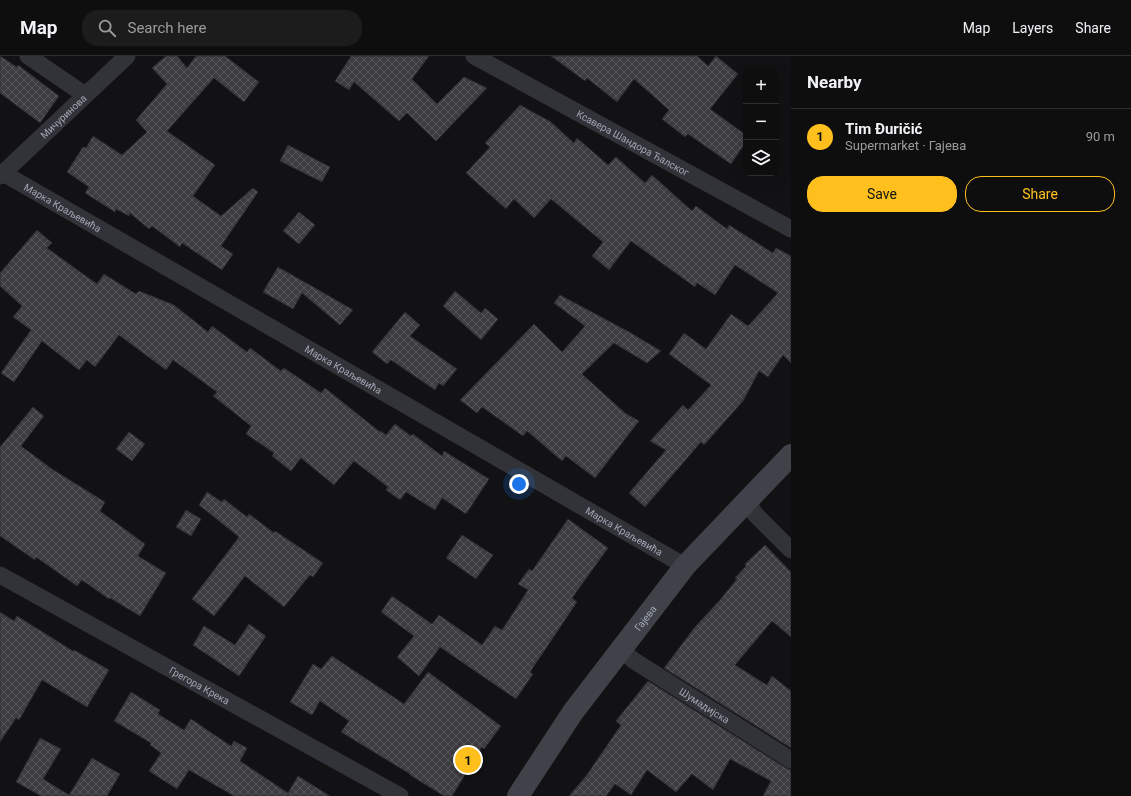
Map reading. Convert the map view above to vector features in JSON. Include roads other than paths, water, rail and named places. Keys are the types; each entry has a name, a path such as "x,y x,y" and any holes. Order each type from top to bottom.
{"street":[{"path":"28,56 85,95"},
{"name":"Мичуринова","path":"1,175 127,56"},
{"name":"Ксавера Шандора Ђалског","path":"474,56 791,229"},
{"name":"Марка Краљевића","path":"1,175 685,566"},
{"name":"Гајева","path":"518,796 573,712 685,566 791,455"},
{"path":"747,501 755,514 791,550"},
{"name":"Грегора Крека","path":"0,575 400,796"},
{"name":"Шумадијска","path":"620,649 633,660 791,760"}],"place":[{"name":"Tim Đuričić","path":"468,760"}]}
